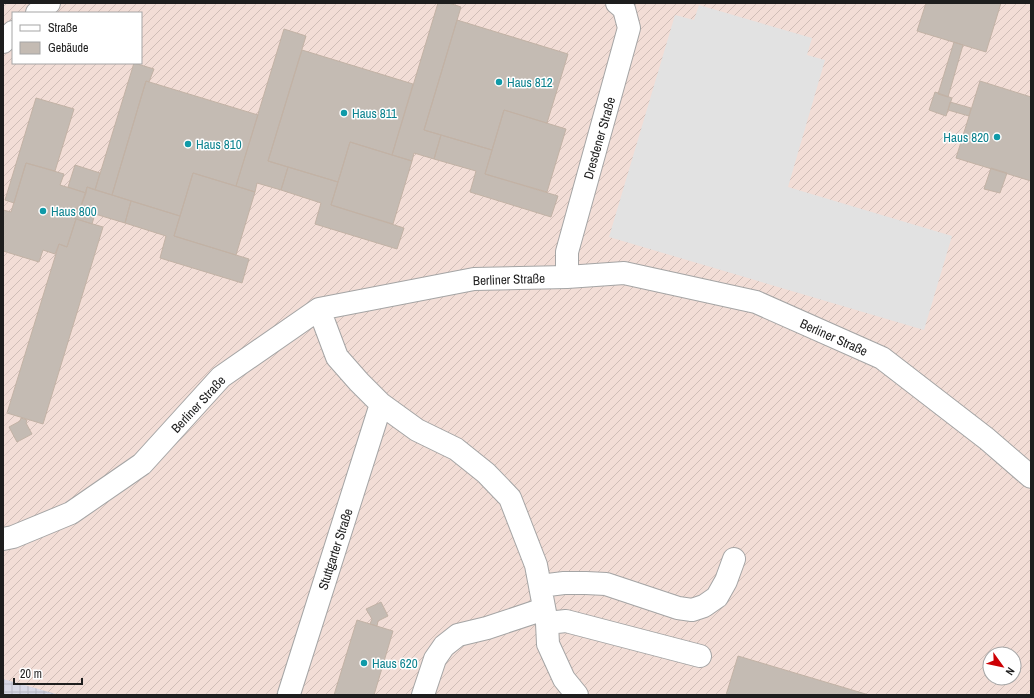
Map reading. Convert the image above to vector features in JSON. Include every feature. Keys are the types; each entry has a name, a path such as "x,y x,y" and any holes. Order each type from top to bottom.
{"lane":[{"path":"38,12 49,3"},
{"name":"Dresdener Straße","path":"567,277 567,252 629,28 624,9 617,3"},
{"path":"3,42 12,33"},
{"name":"Berliner Straße","path":"6,537 71,513 142,464 221,377 319,310 474,279 567,277 624,273 756,302 882,358 987,439 1031,477"},
{"path":"319,310 337,357 381,404 417,430 456,448 486,473 510,498 536,564 546,616 548,644 564,679 577,695"},
{"name":"Stuttgarter Straße","path":"284,695 381,404"},
{"path":"540,586 564,583 606,584 678,608 692,610 704,606 718,597 726,581 734,558"},
{"path":"423,695 435,659 444,646 458,635 546,616 700,656"}],"shaded area":[{"path":"3,3 1031,3 1031,695 3,695"},
{"path":"699,5 812,38 807,55 825,60 788,187 952,236 924,330 609,237 675,15 694,20"},
{"path":"3,679 56,694 57,695 3,695"}],"building":[{"path":"438,3 449,3 461,7 424,130 441,135 434,159 414,153 412,161 392,155"},
{"path":"926,3 1001,3 986,52 917,31"},
{"name":"Haus 812","path":"457,20 568,54 547,123 504,110 492,150 424,130"},
{"path":"284,29 306,36 268,161 288,167 281,190 257,183 255,192 236,186"},
{"path":"954,42 963,45 948,97 938,94"},
{"name":"Haus 811","path":"302,50 413,84 392,155 350,142 338,182 268,161"},
{"path":"134,64 154,69 149,82 146,81 112,195 95,190"},
{"name":"Haus 810","path":"146,81 258,115 236,186 193,173 180,216 112,195"},
{"name":"Haus 820","path":"980,81 1031,97 1031,181 956,158"},
{"path":"935,92 952,98 946,116 929,110"},
{"path":"36,98 74,109 55,171 26,163 14,203 5,200"},
{"path":"950,102 971,108 969,116 948,110"},
{"path":"504,110 566,129 547,192 485,174"},
{"path":"441,135 492,150 485,174 558,196 551,217 470,192 476,171 434,159"},
{"path":"350,142 412,161 393,224 331,205"},
{"name":"Haus 800","path":"26,163 64,174 60,185 86,193 80,209 77,208 74,218 76,219 67,247 59,244 55,254 43,250 39,262 3,251 3,210 11,212"},
{"path":"75,165 100,173 95,190 87,187 86,193 68,187"},
{"path":"288,167 338,182 331,205 404,228 397,249 315,224 321,203 281,190"},
{"path":"991,168 1007,173 1000,193 984,189"},
{"path":"193,173 255,192 236,255 174,236"},
{"path":"87,187 131,201 125,223 95,214 92,224 74,218 77,208 80,209"},
{"path":"131,201 180,216 174,236 249,259 242,283 160,258 166,236 125,223"},
{"path":"76,219 103,227 43,424 7,413 59,244 67,247"},
{"path":"21,418 27,420 26,423 32,434 17,442 9,427 20,421"},
{"path":"381,602 388,616 378,621 377,626 370,624 372,619 366,609"},
{"name":"Haus 620","path":"357,620 393,631 374,695 334,695"},
{"path":"738,656 869,695 726,695"}],"place":[{"name":"Haus 812","path":"499,82"},
{"name":"Haus 811","path":"344,113"},
{"name":"Haus 820","path":"997,137"},
{"name":"Haus 810","path":"188,144"},
{"name":"Haus 800","path":"43,211"},
{"name":"Haus 620","path":"364,663"}]}
